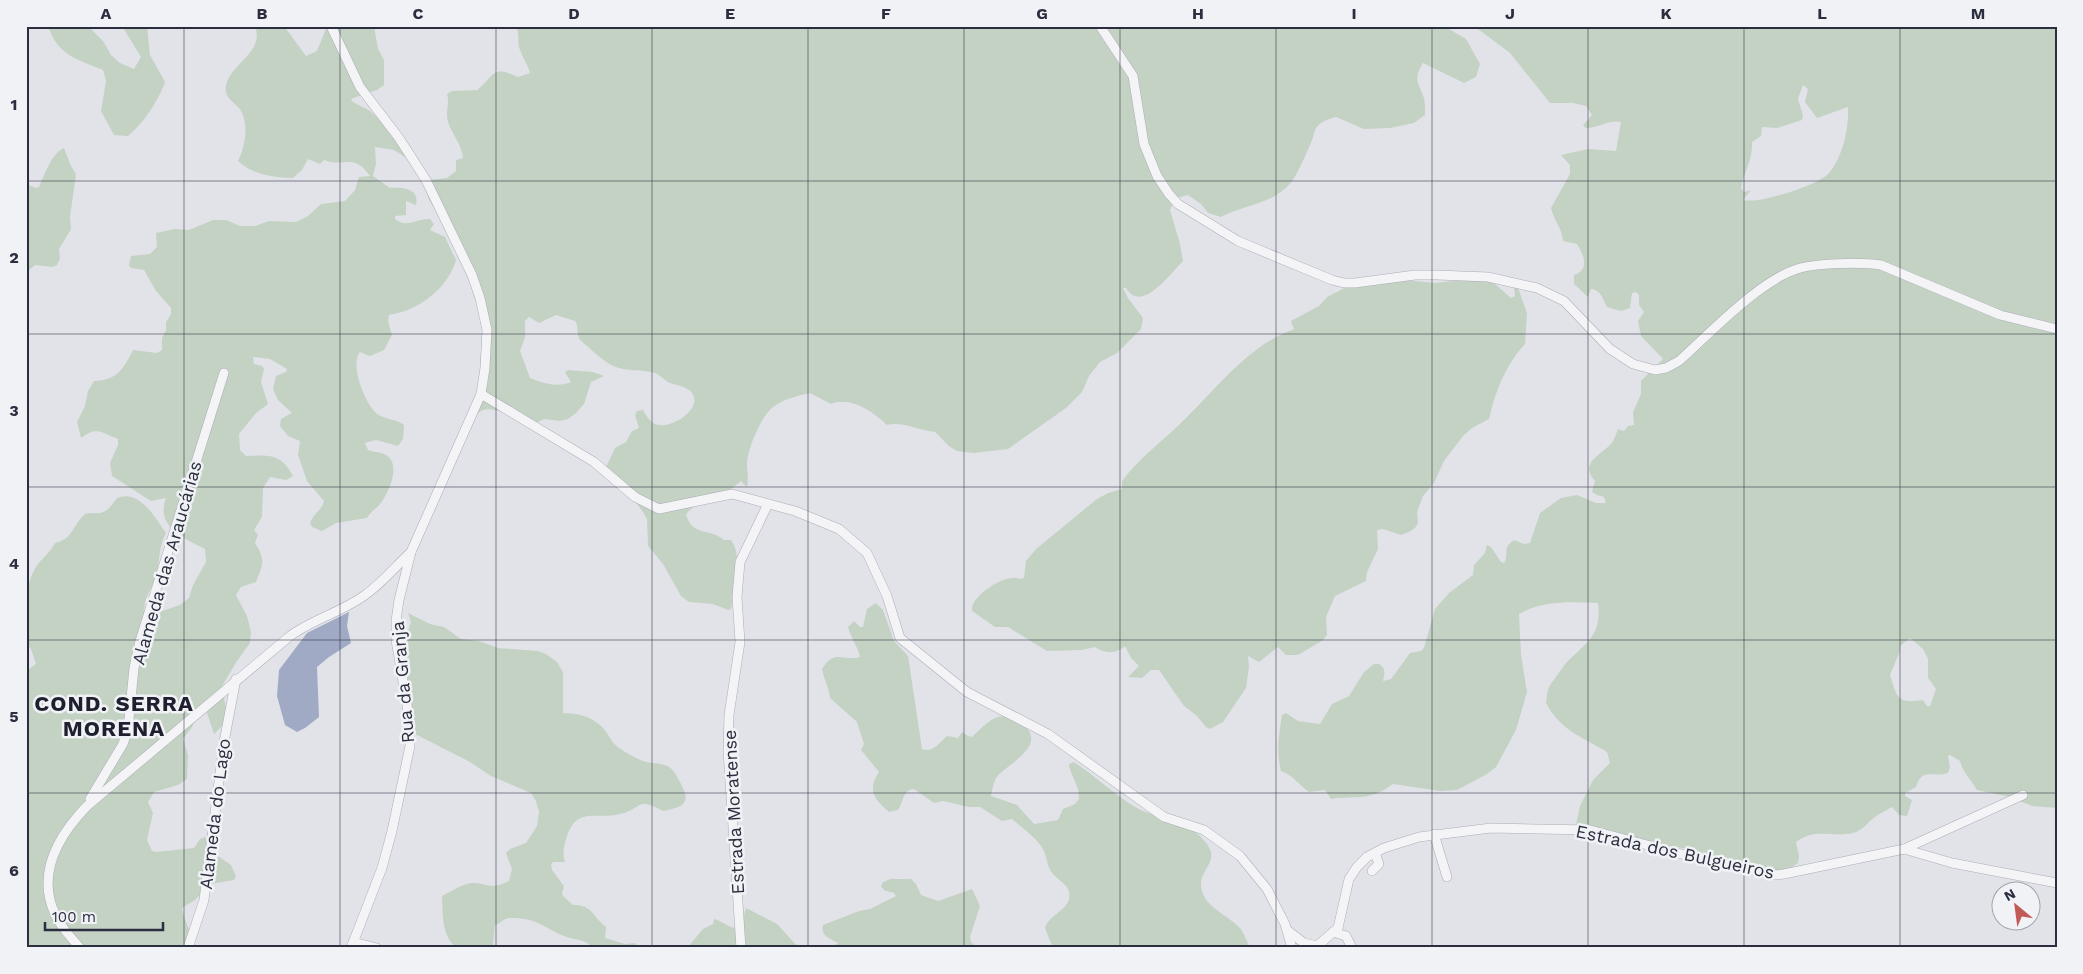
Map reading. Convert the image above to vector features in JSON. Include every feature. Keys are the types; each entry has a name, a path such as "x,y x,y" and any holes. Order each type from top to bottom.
{"street":[{"name":"Rua da Granja","path":"331,26 360,87 399,138 426,180 472,275 480,298 486,330 485,368 481,394 411,552 399,600 396,640 410,723 410,746 382,868 352,945"},
{"path":"1100,26 1132,76 1148,155 1157,176 1173,199 1248,246 1332,280 1355,283 1415,275 1437,275 1488,277 1536,288 1564,301 1621,358 1645,369 1655,370 1666,368 1679,361 1765,286 1783,275 1811,266 1881,265 2000,314 2057,329"},
{"name":"Alameda das Araucárias","path":"87,806 120,749 128,729 134,668 140,641 224,373"},
{"path":"481,394 594,462 635,497 659,509 732,494 795,511 839,529 866,553 887,596 900,638 967,692 1048,734 1164,817 1204,830 1240,856 1267,889 1287,930 1292,948"},
{"name":"Estrada Moratense","path":"741,948 728,751 729,715 740,642 737,597 740,562 768,504"},
{"path":"80,948 55,916 50,896 49,874 56,846 64,831 87,806 236,680 303,627 349,605 367,594 411,552"},
{"name":"Alameda do Lago","path":"188,948 204,900 224,742 236,680"},
{"path":"1904,849 2023,795"},
{"name":"Estrada dos Bulgueiros","path":"1317,947 1338,928 1349,879 1357,867 1375,853 1402,840 1434,834 1490,828 1590,830 1689,856 1775,875 1904,849 1952,863 2057,883"},
{"path":"1434,834 1447,877"},
{"path":"1372,871 1379,864 1375,853"},
{"path":"1287,930 1304,943 1317,947"},
{"path":"1333,932 1346,936 1352,948"},
{"path":"352,945 377,948"}],"green space":[{"path":"48,26 88,26 103,41 111,55 120,63 134,69 141,57 122,26 147,26 150,55 165,82 150,111 128,136 114,135 101,111 106,81 103,70 77,59 63,50 52,36"},
{"path":"255,26 284,26 306,56 317,51 327,26 374,26 378,49 384,60 384,85 377,90 351,99 370,111 384,124 406,155 405,157 394,150 375,147 376,164 373,176 390,188 405,188 413,192 417,199 416,205 406,201 406,215 395,216 395,219 399,222 408,223 430,219 434,224 430,230 445,237 456,260 445,282 426,300 409,309 389,315 388,321 392,335 384,350 370,356 360,352 357,358 356,366 360,385 369,404 379,415 404,425 403,439 398,446 376,440 365,443 368,450 384,454 390,458 393,464 392,478 387,493 367,518 336,523 322,531 312,527 311,520 324,501 307,481 298,455 300,441 288,436 280,426 281,419 292,413 278,400 273,389 276,376 286,372 287,369 270,359 253,357 254,364 262,366 264,369 261,382 268,404 256,413 239,434 240,450 246,456 261,455 279,459 293,476 286,480 270,477 263,488 262,517 254,530 258,535 255,543 261,554 262,566 256,582 241,587 236,595 247,616 251,632 250,643 222,686 228,720 214,734 206,710 199,712 192,727 183,739 188,755 187,779 178,785 154,792 148,802 153,813 147,840 152,851 194,848 200,839 205,837 215,854 231,865 236,876 234,880 210,884 195,900 182,908 195,948 26,948 26,671 36,664 31,649 26,643 26,604 29,585 36,567 55,543 65,539 71,533 84,515 87,513 103,512 118,498 128,496 141,502 153,514 166,533 163,538 155,579 148,593 144,617 180,605 189,598 193,585 206,562 205,549 181,536 168,524 164,508 166,498 151,501 112,476 110,463 118,445 118,439 99,431 91,432 81,438 77,422 85,406 88,391 94,381 108,379 118,373 133,350 157,353 162,350 162,338 166,330 166,322 171,314 171,308 156,291 144,270 129,266 131,256 150,254 157,247 156,233 175,229 189,230 213,220 226,220 240,226 255,226 269,221 296,222 308,216 321,204 345,201 355,190 359,177 370,176 359,164 354,162 331,162 324,160 320,164 308,159 302,170 293,178 271,176 257,172 238,161 243,149 244,120 239,108 226,94 226,86 229,78 255,44 257,35"},
{"path":"516,26 1444,26 1466,39 1480,64 1476,77 1464,83 1423,63 1417,77 1424,98 1425,115 1414,123 1390,128 1364,129 1336,117 1323,122 1316,128 1298,172 1292,181 1285,189 1268,200 1221,217 1208,213 1201,204 1188,195 1176,198 1170,210 1183,261 1154,290 1141,297 1131,294 1126,288 1123,288 1143,318 1141,329 1117,353 1100,362 1089,376 1082,392 1066,408 1008,449 974,453 957,451 950,447 935,432 899,424 887,425 875,415 854,404 839,402 831,404 810,393 777,404 764,417 750,449 747,463 747,487 741,481 722,497 693,508 686,515 693,526 719,536 724,540 731,540 735,547 737,570 731,609 728,610 713,604 689,602 681,596 663,564 648,546 647,519 643,512 628,492 601,469 607,465 615,448 626,442 632,431 639,428 635,415 637,411 643,410 649,420 655,424 661,425 675,422 692,408 694,397 690,391 668,382 655,373 613,366 580,340 575,321 556,315 539,323 529,317 525,321 525,337 520,351 530,378 545,383 561,385 571,382 565,372 568,370 593,372 604,376 591,382 584,404 568,419 560,421 544,419 533,425 500,411 486,409 476,416 462,436 475,402 479,385 483,318 464,252 429,200 425,185 428,180 447,178 456,171 456,160 463,158 461,149 448,122 447,94 452,91 477,90 497,72 509,73 518,77 530,73 519,47"},
{"path":"1474,26 2057,26 2057,808 2032,806 2010,797 1977,790 1965,773 1960,761 1950,755 1948,756 1950,767 1948,773 1925,775 1918,781 1916,787 1905,793 1905,796 1912,800 1907,816 1899,815 1892,807 1856,832 1817,834 1803,838 1796,842 1799,856 1798,863 1781,875 1771,878 1749,874 1722,860 1702,854 1696,850 1605,837 1576,825 1580,806 1593,780 1610,763 1607,752 1565,727 1546,703 1549,687 1566,664 1587,643 1595,630 1599,614 1598,603 1567,602 1548,604 1528,609 1519,614 1521,655 1527,692 1516,730 1496,767 1457,790 1440,791 1393,784 1370,796 1331,799 1325,790 1309,792 1281,771 1278,750 1282,715 1286,713 1298,721 1320,724 1332,704 1349,696 1364,672 1374,664 1379,664 1384,669 1383,681 1391,679 1410,653 1421,651 1424,648 1435,609 1449,593 1473,575 1474,565 1485,553 1487,545 1491,547 1501,562 1504,563 1510,543 1514,540 1524,544 1530,543 1540,513 1561,498 1577,495 1596,503 1606,503 1604,497 1592,492 1595,481 1589,470 1590,465 1596,456 1611,444 1618,429 1624,431 1628,426 1634,425 1633,412 1641,394 1641,381 1663,359 1641,336 1638,321 1644,312 1639,305 1639,295 1636,292 1632,293 1630,308 1621,311 1607,307 1601,295 1594,289 1591,289 1588,297 1574,284 1574,275 1579,273 1584,266 1582,253 1577,244 1563,241 1551,208 1570,174 1570,165 1561,155 1588,149 1616,151 1621,122 1617,121 1586,128 1583,125 1592,115 1586,106 1573,103 1550,103 1510,53","holes":["1803,85 1808,89 1805,102 1817,118 1848,107 1846,132 1838,159 1829,173 1820,180 1785,194 1743,200 1751,190 1744,192 1741,188 1750,160 1752,142 1761,136 1762,127 1777,128 1802,120 1803,115 1798,99","1910,638 1923,649 1928,659 1928,678 1936,689 1930,706 1927,706 1923,700 1903,700 1899,698 1894,689 1890,675 1900,651 1900,646"]},
{"path":"64,148 76,174 70,217 71,229 59,249 60,259 57,265 53,267 35,265 29,270 26,268 26,184 36,188 39,187 55,155"},
{"path":"1473,277 1495,284 1511,298 1515,296 1514,287 1518,288 1527,313 1525,344 1512,360 1502,379 1489,419 1472,428 1463,436 1444,461 1434,483 1423,496 1417,512 1418,523 1415,528 1401,535 1383,529 1377,530 1378,549 1367,572 1366,581 1335,596 1326,617 1327,635 1323,640 1298,655 1286,655 1278,647 1259,662 1248,656 1249,667 1246,688 1223,722 1210,729 1206,727 1196,715 1184,706 1159,670 1151,670 1142,678 1128,677 1139,666 1131,658 1125,646 1118,651 1111,652 1095,647 1082,650 1047,651 1008,627 995,627 972,611 976,600 987,589 1000,581 1024,578 1026,561 1036,549 1097,499 1122,489 1122,481 1136,464 1185,419 1235,368 1263,345 1294,329 1291,321 1319,306 1327,297 1352,284 1395,279 1436,283"},
{"path":"876,603 883,610 894,641 908,656 922,749 929,750 933,748 947,736 958,738 962,732 972,737 995,718 1004,716 1020,722 1030,733 1031,741 1022,755 996,778 991,796 1017,805 1034,824 1058,820 1063,809 1075,804 1079,799 1078,789 1069,767 1069,764 1074,762 1135,807 1183,824 1205,841 1211,852 1211,860 1201,880 1202,892 1205,898 1240,928 1251,948 1053,948 1045,928 1050,920 1065,907 1069,899 1069,891 1051,871 1040,845 1012,819 1002,821 980,807 969,807 943,801 934,803 914,789 907,792 898,810 889,812 874,794 873,784 879,772 861,750 864,744 857,722 830,698 822,669 835,657 860,657 848,627 854,621 860,627 863,627 867,609"},
{"path":"408,613 430,624 444,627 461,639 479,641 498,648 538,651 546,654 557,662 563,672 563,713 579,715 593,720 604,729 621,750 643,761 666,765 674,772 684,789 685,800 681,806 663,811 648,804 643,804 620,814 582,817 571,827 567,836 564,849 565,862 553,862 551,865 552,870 564,886 563,896 573,905 584,906 606,927 605,938 625,944 635,943 637,948 593,948 583,941 564,936 521,918 507,918 495,925 493,944 497,948 457,948 452,943 445,931 442,896 460,886 471,883 493,886 509,881 512,869 506,853 510,849 526,843 537,826 539,812 536,801 531,793 491,776 470,762 415,734 410,729 409,693 404,644 411,622"},
{"path":"890,879 911,879 916,884 921,895 938,901 972,889 980,906 970,937 971,942 977,948 832,948 838,943 824,934 823,925 859,911 870,909 896,896 894,893 883,890 881,887 882,883"},
{"path":"746,908 777,924 799,948 687,948 703,929 713,924 714,919 738,928"}],"water":[{"path":"349,612 347,626 351,643 317,667 319,717 297,732 285,725 277,696 279,670 307,633"}],"district":[{"name":"COND. SERRA MORENA","path":"114,716"}]}
